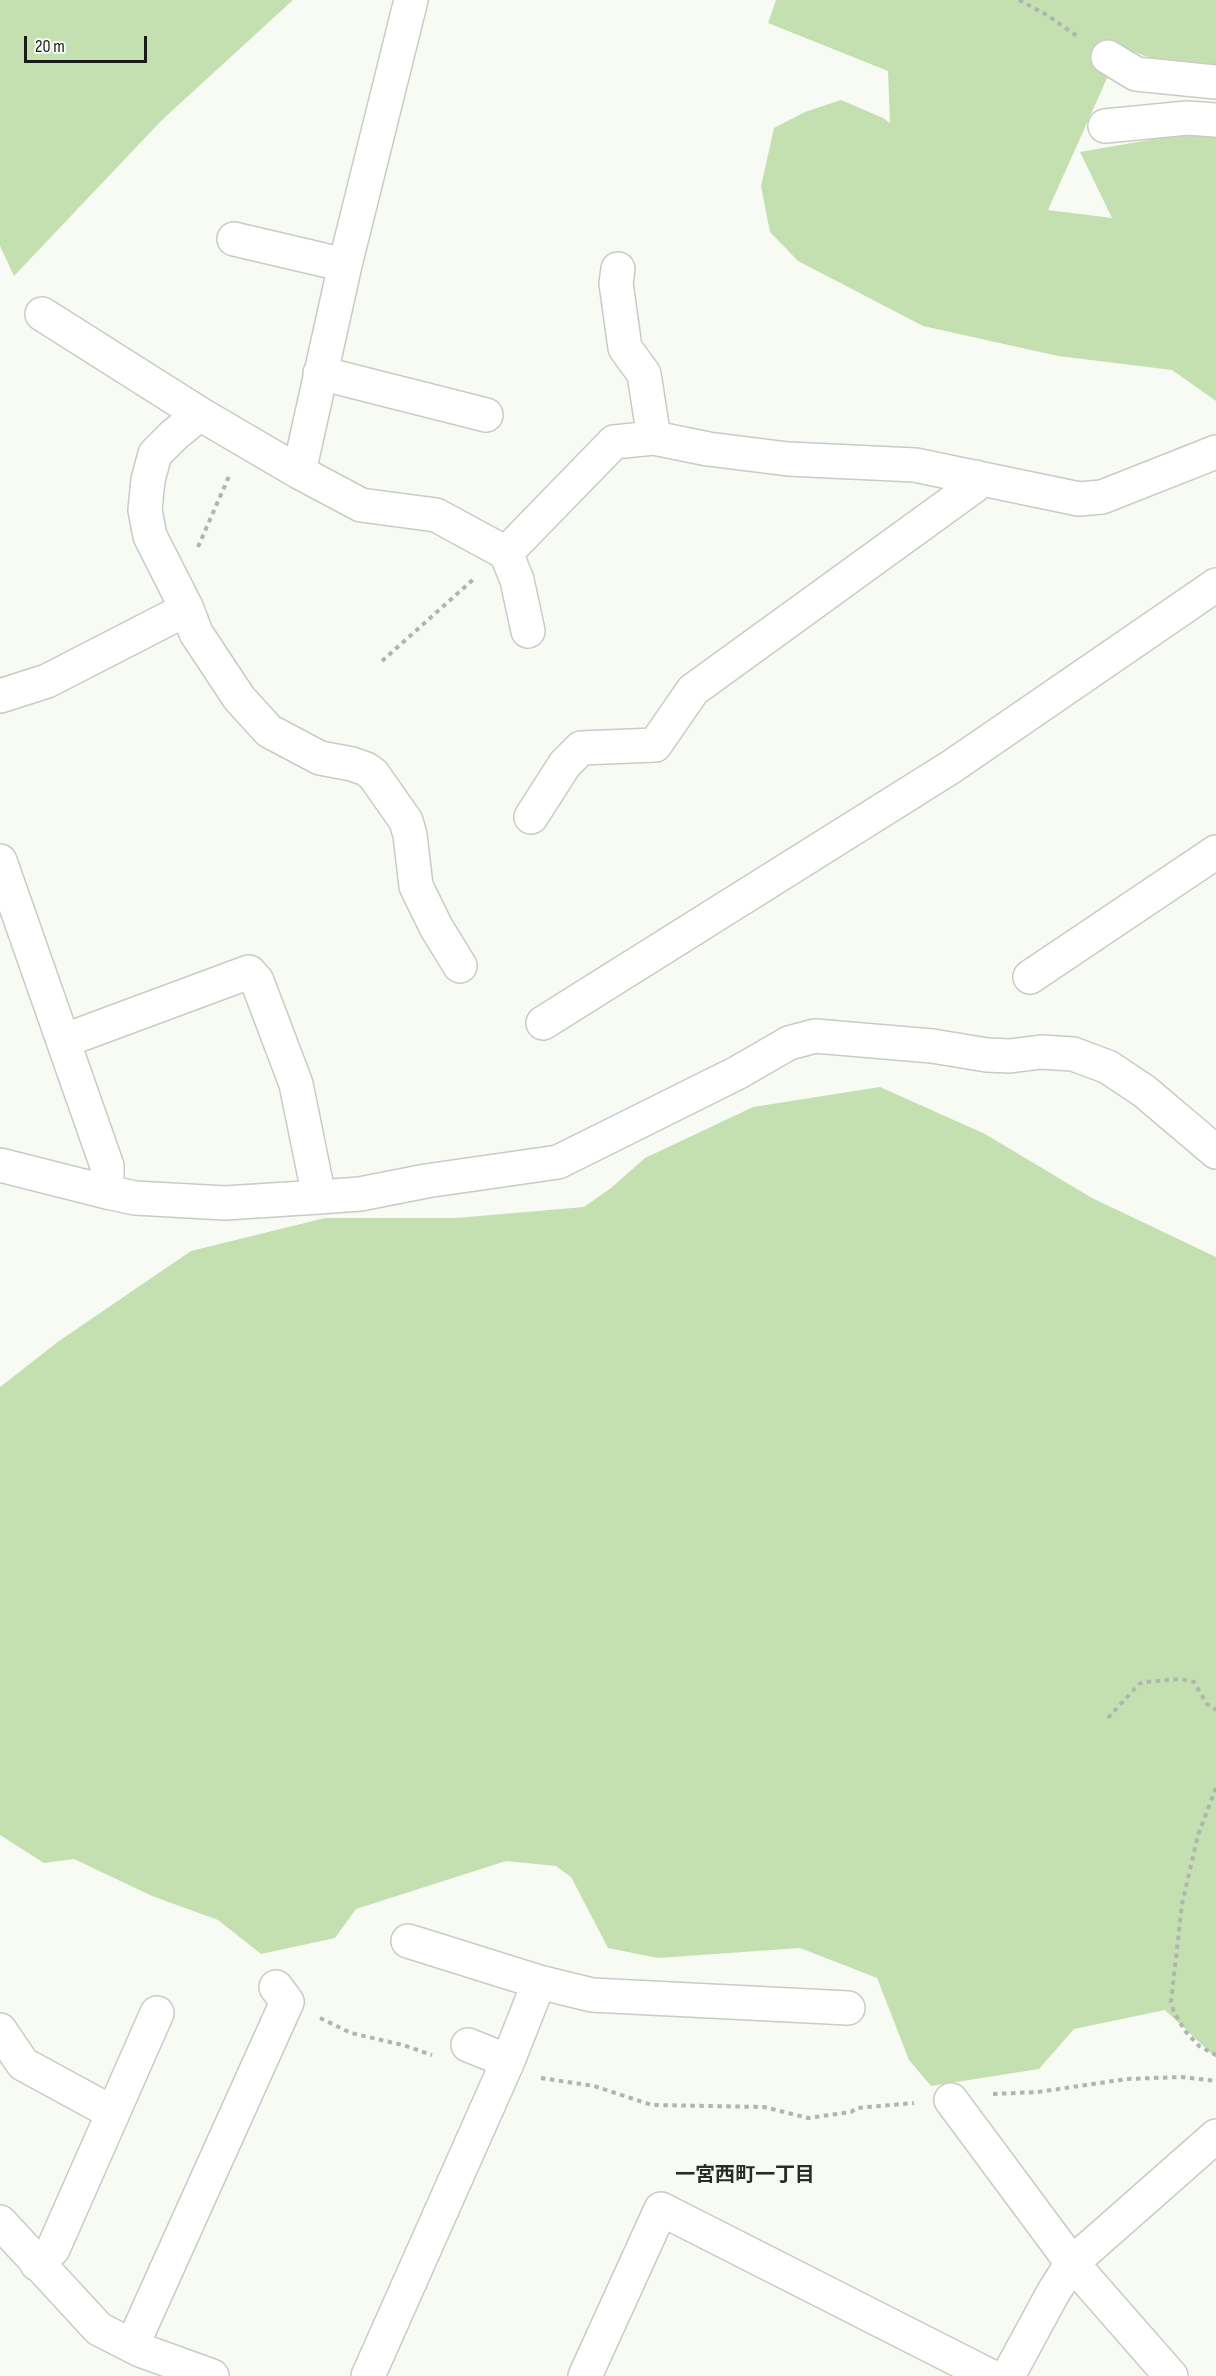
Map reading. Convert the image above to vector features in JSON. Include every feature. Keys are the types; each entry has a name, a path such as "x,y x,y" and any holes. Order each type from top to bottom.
{"street":[{"path":"298,472 345,265 411,0"},
{"path":"1108,57 1137,74 1216,81"},
{"path":"1105,126 1187,118 1216,120"},
{"path":"234,239 345,265"},
{"path":"618,269 616,283 625,348 644,374 654,438"},
{"path":"42,314 200,414 298,472 361,505 436,515 506,553 517,580 528,631"},
{"path":"320,373 486,415"},
{"path":"200,414 155,454 148,480 145,510 150,536 183,601 196,633 233,688 269,731 297,748 320,758 352,764 374,774 405,821 410,835 416,886 436,927 460,966"},
{"path":"506,553 614,442 654,438 708,449 788,459 915,465 1079,500 1102,497 1216,452"},
{"path":"531,817 565,764 580,747 655,746 693,690 974,487 976,477"},
{"path":"543,1023 951,767 1216,585"},
{"path":"0,696 48,681 183,601"},
{"path":"1030,977 1216,852"},
{"path":"0,861 107,1166 107,1192"},
{"path":"63,1041 249,972 257,981 296,1084 319,1197"},
{"path":"0,1165 135,1198 225,1203 360,1194 426,1181 558,1162 737,1073 789,1043 815,1036 932,1046 987,1055 1010,1056 1041,1052 1073,1054 1108,1067 1211,1140"},
{"path":"408,1941 539,1982 592,1995 848,2008"},
{"path":"368,2376 508,2061 539,1982"},
{"path":"132,2346 282,1994"},
{"path":"37,2264 53,2249 157,2013"},
{"path":"0,2030 23,2064 113,2113"},
{"path":"468,2045 508,2061"},
{"path":"951,2100 1072,2263 1171,2376"},
{"path":"1008,2376 1072,2263 1216,2136"},
{"path":"585,2376 661,2209 990,2376"},
{"path":"0,2222 99,2329 132,2346 212,2376"}],"path":[{"path":"1018,0 1047,15 1108,57"},
{"path":"183,601 244,440"},
{"path":"382,661 491,563 506,553"},
{"path":"1108,1718 1144,1682 1180,1679 1194,1682 1207,1704 1216,1710"},
{"path":"1216,1788 1198,1835 1182,1904 1171,2002 1185,2031 1199,2046 1216,2055"},
{"path":"282,1994 351,2033 403,2044 463,2067 468,2045"},
{"path":"508,2061 522,2075 594,2086 652,2105 764,2107 808,2118 850,2112 857,2108 951,2100 974,2095 1038,2092 1127,2079 1181,2077 1216,2081"}],"green space":[{"path":"0,0 293,0 162,120 14,276 0,246"},
{"path":"776,0 1216,0 1216,66 1161,62 1121,47 1048,210 1112,218 1080,152 1178,135 1216,136 1216,401 1172,370 1058,356 923,326 798,261 770,232 761,186 774,128 805,112 841,100 890,123 888,71 768,23"},
{"path":"880,1087 985,1134 1092,1198 1216,1257 1216,2058 1165,2010 1074,2029 1039,2069 931,2086 909,2060 877,1978 800,1948 658,1958 608,1948 571,1877 556,1866 506,1861 356,1909 335,1938 261,1954 218,1920 152,1896 74,1859 44,1863 0,1835 0,1387 59,1341 191,1251 325,1218 456,1218 584,1207 611,1188 645,1158 753,1107"}],"district":[{"name":"一宮西町一丁目","path":"745,2176"}]}
